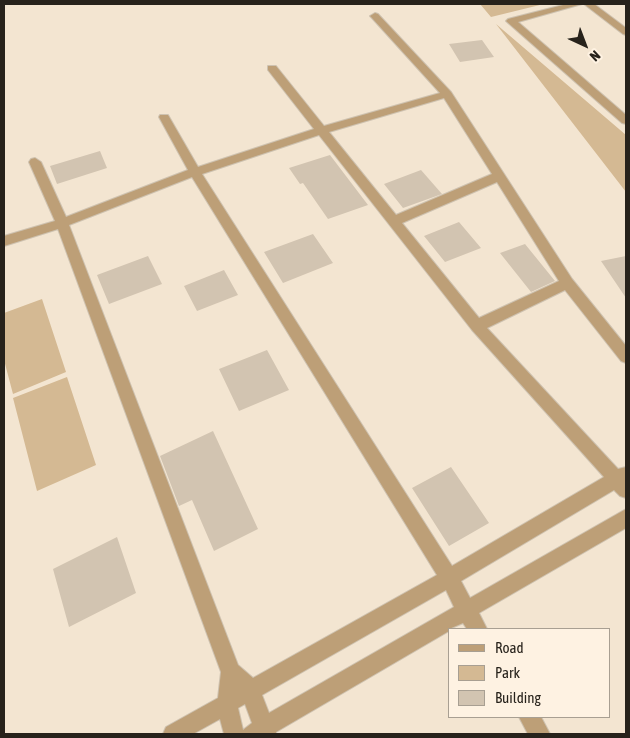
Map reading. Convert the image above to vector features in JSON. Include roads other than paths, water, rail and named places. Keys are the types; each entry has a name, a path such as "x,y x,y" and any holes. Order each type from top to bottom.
{"street":[{"path":"577,4 511,20 626,121"},
{"path":"588,4 626,32"},
{"path":"375,16 447,94 567,283 626,357"},
{"path":"173,734 623,480 477,326 272,68"},
{"path":"4,241 62,223 195,172 322,130 447,94"},
{"path":"164,116 195,172 449,578 476,628"},
{"path":"35,162 62,223 231,672 250,689 260,732 465,610 626,518"},
{"path":"394,221 499,176"},
{"path":"477,326 567,283"},
{"path":"231,672 227,703 234,734"},
{"path":"530,718 540,734"}]}
